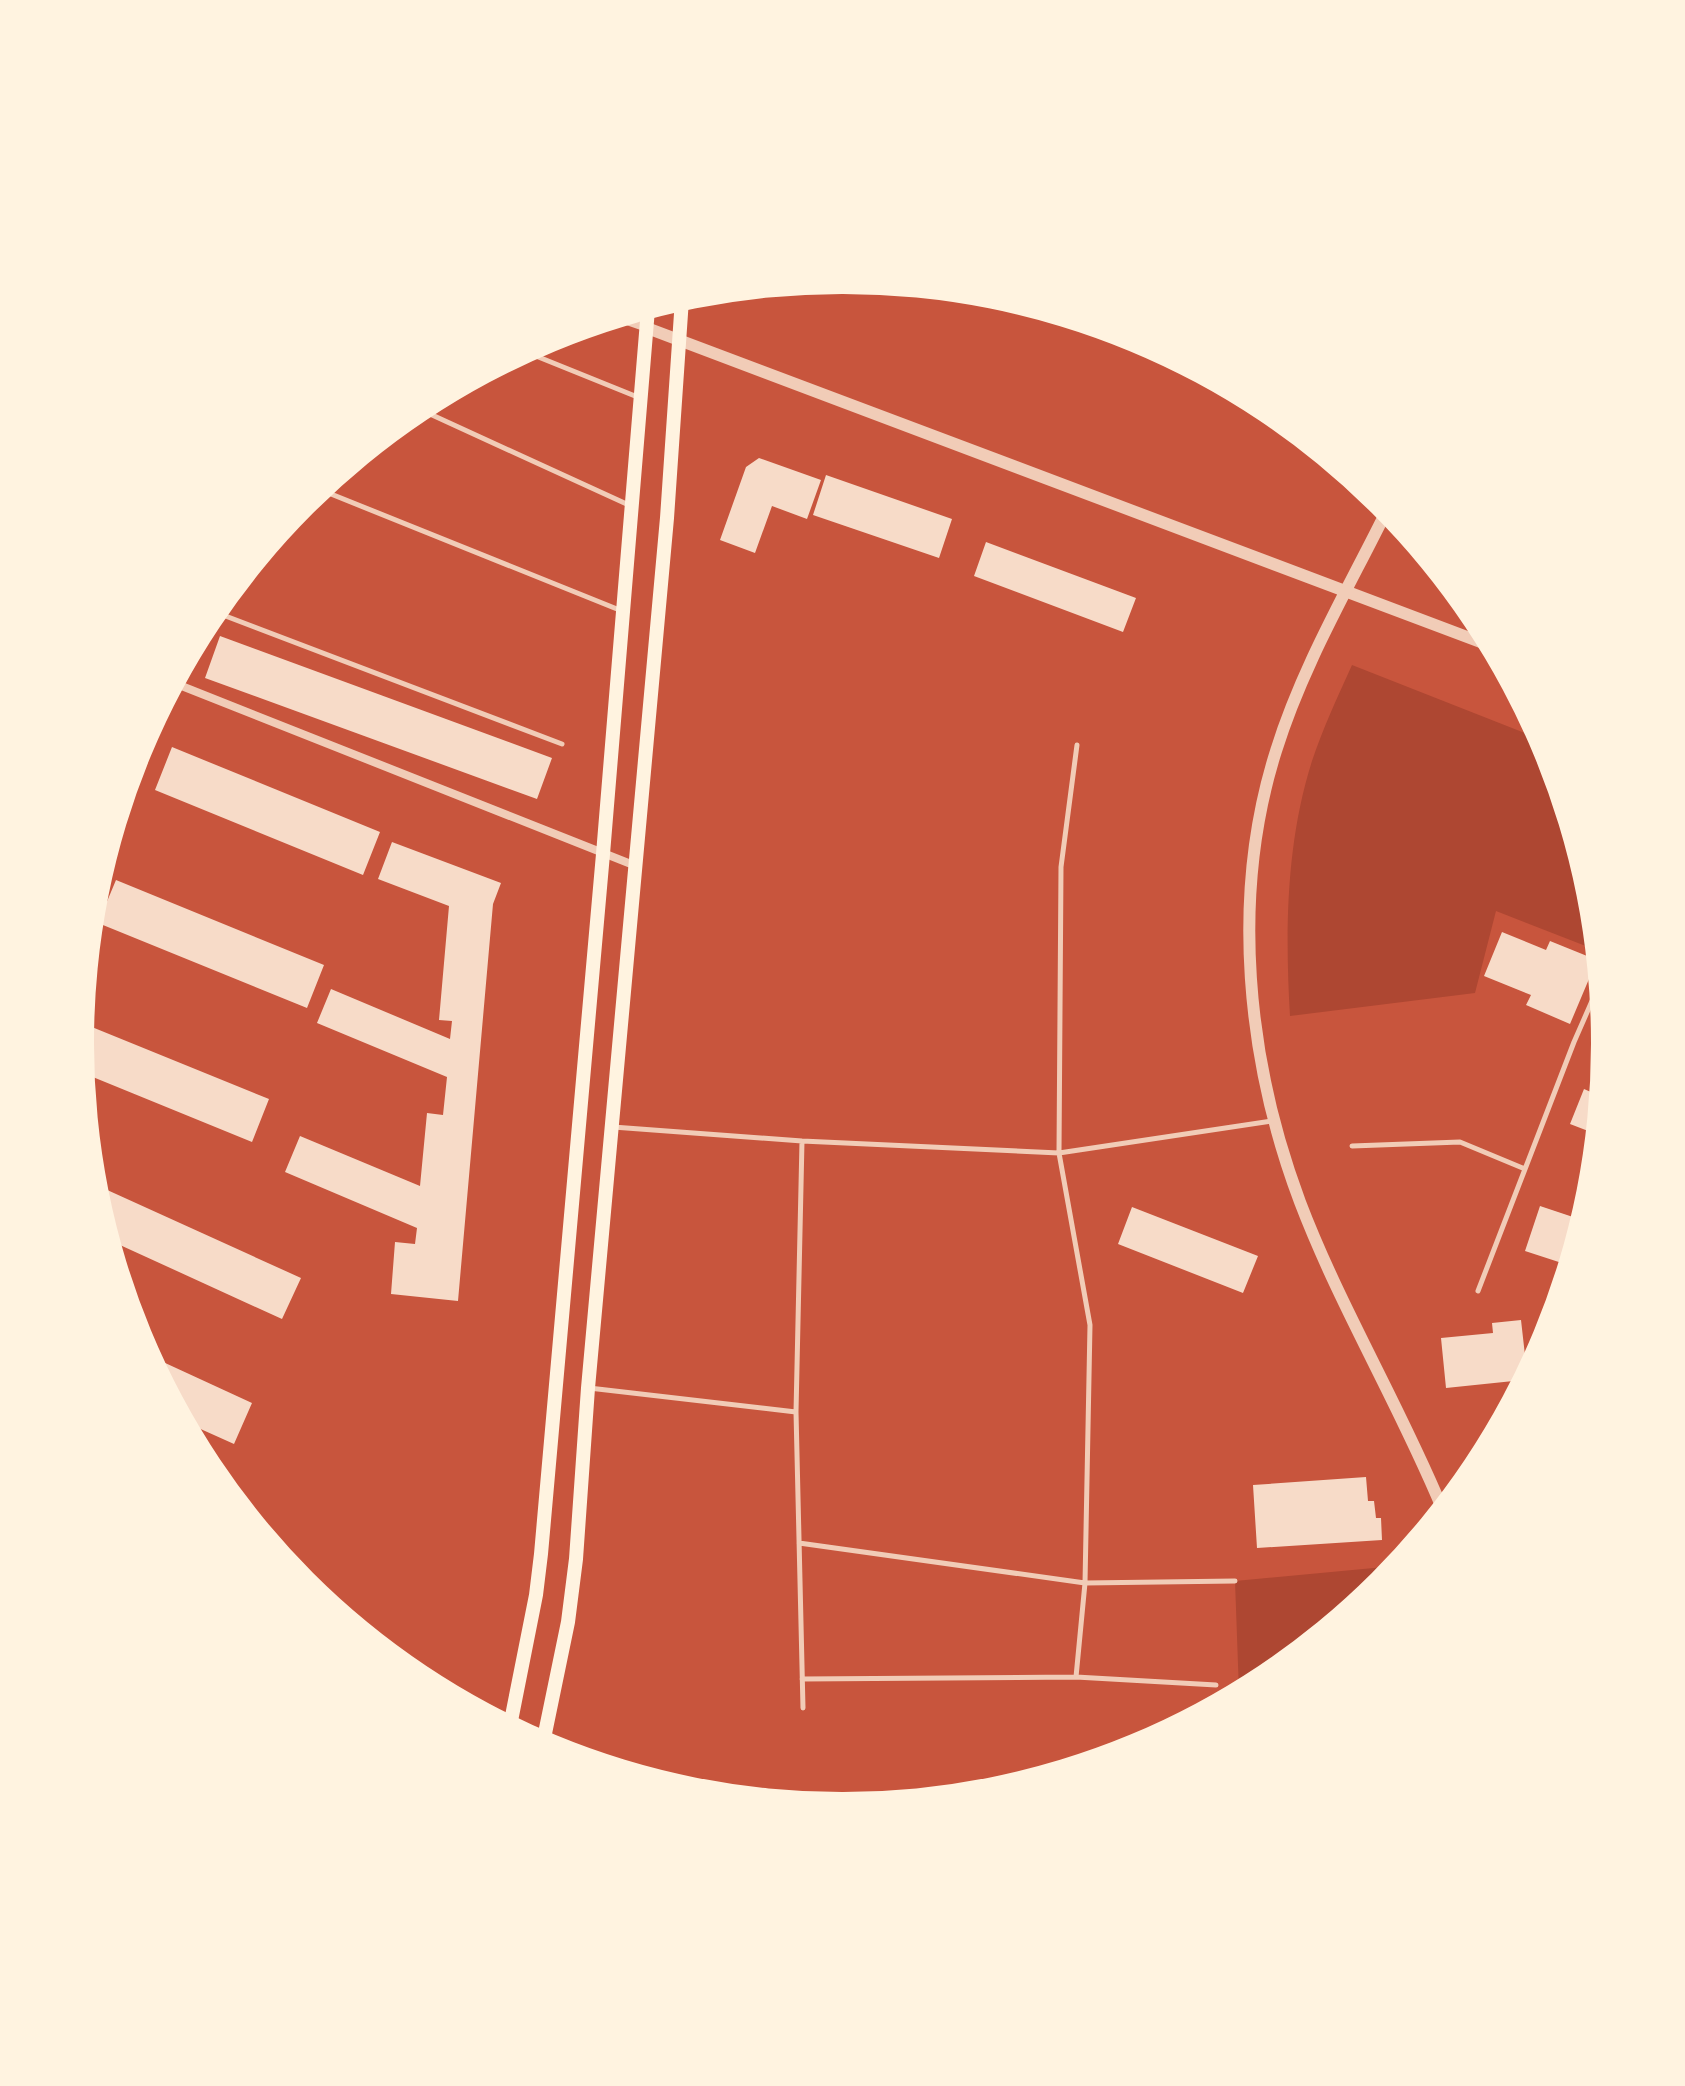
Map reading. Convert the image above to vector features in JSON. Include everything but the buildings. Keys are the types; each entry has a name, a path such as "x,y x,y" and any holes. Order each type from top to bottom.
{"main road":[{"path":"545,1730 573,1586 588,1388 670,488 681,313"},
{"path":"512,1715 539,1568 647,320"}],"street":[{"path":"635,324 1472,639"},
{"path":"1381,523 1308,668 1275,751 1256,847 1249,951 1263,1072 1274,1121 1300,1201 1330,1272 1437,1498"},
{"path":"184,687 636,866"}],"lane":[{"path":"541,358 641,398"},
{"path":"435,416 632,507"},
{"path":"333,495 623,611"},
{"path":"227,617 562,744"},
{"path":"1076,1677 1085,1583 1090,1325 1059,1153 1061,867 1077,745"},
{"path":"1478,1291 1590,1007"},
{"path":"612,1127 802,1141 1059,1153 1274,1121"},
{"path":"802,1141 796,1412 803,1708"},
{"path":"1352,1146 1460,1142 1525,1169"},
{"path":"588,1388 796,1412"},
{"path":"799,1543 1085,1583 1235,1581"},
{"path":"802,1679 1076,1677 1216,1685"}],"shaded area":[{"path":"1352,665 1523,732 1551,802 1565,849 1585,946 1496,911 1475,993 1290,1016 1288,920 1292,855 1303,792 1326,724"},
{"path":"1376,1568 1298,1637 1238,1677 1235,1581"}]}
